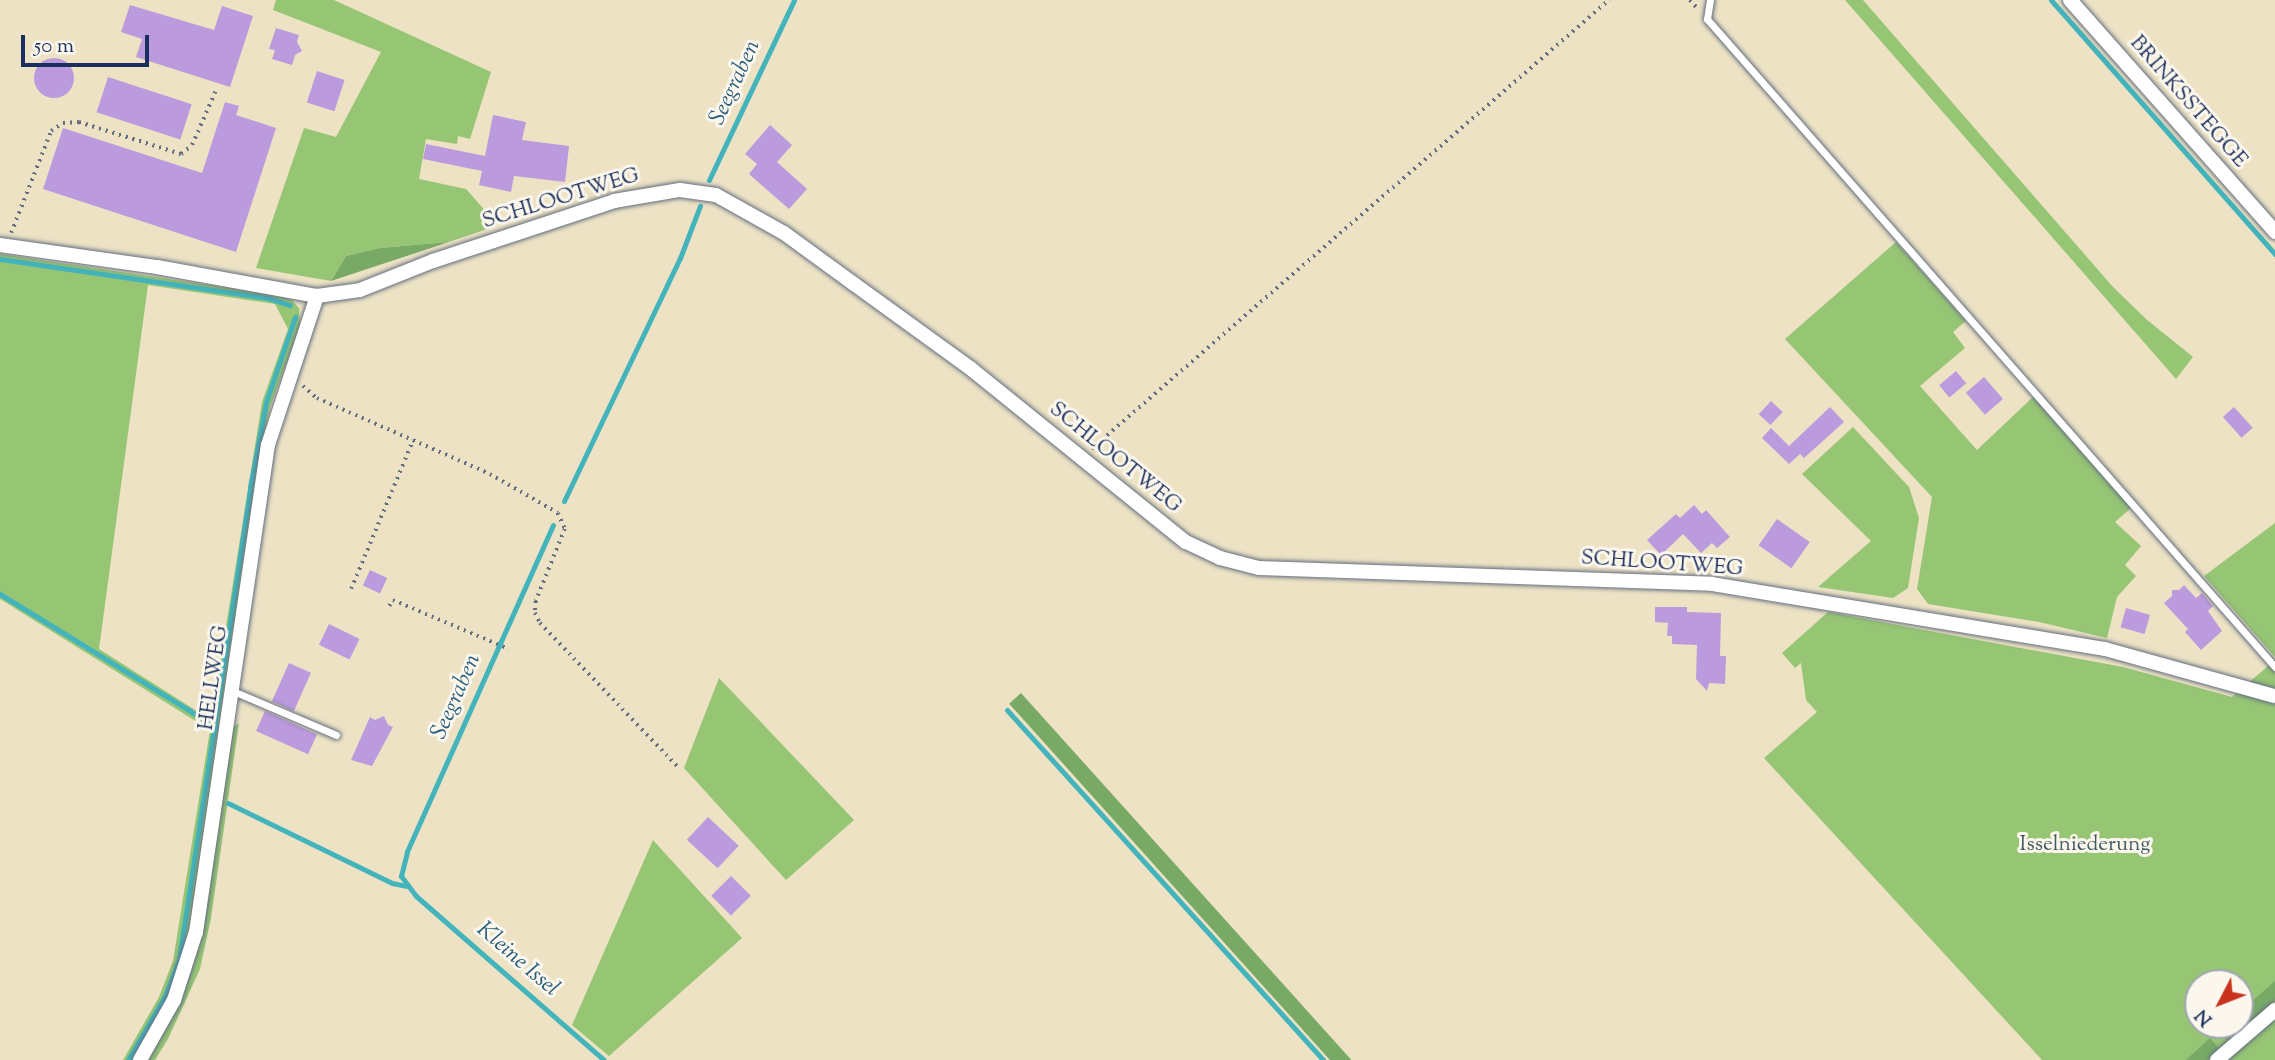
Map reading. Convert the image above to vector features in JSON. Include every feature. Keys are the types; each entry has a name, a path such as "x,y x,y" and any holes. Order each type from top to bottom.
{"street":[{"name":"BRINKSSTEGGE","path":"2070,0 2275,232"},
{"name":"SCHLOOTWEG","path":"3,245 194,273 317,296 360,290 433,261 614,201 680,190 716,195 794,241 970,368 1186,542 1220,558 1259,568 1712,584 2105,649 2275,696"},
{"name":"HELLWEG","path":"140,1060 174,1000 196,933 268,445 317,296"},
{"path":"2217,1060 2275,1010"}],"lane":[{"path":"1710,0 1707,19 2275,667"},
{"path":"233,691 336,735"}],"path":[{"path":"1081,457 1124,424 1609,0"},
{"path":"3,245 51,131 63,123 79,122 181,154 192,145 215,92"},
{"path":"290,375 317,398 489,474 558,513 565,529 536,601 535,612 540,623 680,769"},
{"path":"351,589 413,440"},
{"path":"389,606 393,600 509,649"}],"green space":[{"path":"276,0 334,0 491,72 470,139 458,136 457,144 426,139 419,179 466,189 488,214 493,227 449,242 380,248 346,256 331,281 256,268 304,128 336,137 381,52 273,10"},
{"path":"1845,0 1863,0 2113,287 2146,319 2193,357 2176,379"},
{"path":"449,242 331,281 346,256 380,248"},
{"path":"1896,242 1966,321 1953,332 1965,348 1920,386 1977,450 2033,397 2131,508 2115,522 2141,546 2125,565 2136,576 2117,597 2107,638 2039,622 1928,604 1917,589 1932,497 1785,339"},
{"path":"0,254 276,295 292,300 299,308 300,326 270,407 257,474 189,935 170,996 134,1060 123,1060 159,997 173,961 210,730 0,599","holes":["148,285 275,304 288,329 262,402 211,720 99,649"]},
{"path":"1853,427 1909,487 1919,518 1908,588 1893,598 1818,587 1871,541 1802,474"},
{"path":"2275,523 2275,657 2204,576"},
{"name":"Isselniederung","path":"1828,612 2123,667 2232,697 2275,660 2275,1060 2042,1060 1764,758 1817,712 1806,700 1801,663 1795,668 1782,653"},
{"path":"719,678 854,820 786,880 684,768"},
{"path":"1021,693 1351,1060 1330,1060 1009,704"},
{"path":"239,723 211,918 200,969 168,1039 155,1060 146,1060 177,1006 192,969 233,727"},
{"path":"653,840 742,938 609,1056 572,1025"},
{"path":"2275,981 2275,1001 2254,1020 2254,1000"},
{"path":"2209,1039 2218,1047 2208,1060 2186,1060"}],"building":[{"path":"130,5 214,30 222,6 253,16 230,87 136,57 142,39 121,32"},
{"path":"276,28 299,35 297,42 302,51 295,55 292,65 272,59 275,50 269,49"},
{"path":"54,58 62,59 68,64 73,70 73,86 68,92 62,97 54,98 46,97 40,92 35,86 34,78 35,70 40,64 46,59"},
{"path":"317,71 345,80 334,111 307,102"},
{"path":"108,77 192,104 180,139 97,112"},
{"path":"225,102 239,106 236,115 276,128 236,252 43,189 63,128 202,173"},
{"path":"493,115 526,122 522,140 569,146 565,182 514,176 511,192 479,185 482,171 423,159 426,144 485,156"},
{"path":"770,125 792,145 777,162 807,189 789,209 749,174 757,164 745,154"},
{"path":"1956,371 1966,383 1949,397 1939,385"},
{"path":"1984,377 2003,399 1985,415 1966,393"},
{"path":"1771,401 1783,412 1770,425 1759,414"},
{"path":"1830,407 1844,422 1804,458 1800,454 1789,464 1762,438 1771,428 1789,446"},
{"path":"2234,407 2253,428 2242,438 2223,417"},
{"path":"1694,505 1702,514 1706,510 1730,537 1717,548 1712,543 1701,553 1683,534 1661,555 1647,540 1676,514 1680,518"},
{"path":"1777,519 1810,542 1791,568 1759,545"},
{"path":"370,570 387,578 380,593 363,585"},
{"path":"2184,585 2196,598 2202,593 2213,606 2208,611 2222,631 2201,650 2185,632 2188,629 2164,603 2172,596 2172,590 2179,590"},
{"path":"1655,607 1687,607 1687,612 1721,613 1720,656 1726,656 1725,684 1709,683 1707,691 1696,679 1697,645 1672,644 1672,636 1667,636 1668,623 1655,622"},
{"path":"2126,608 2150,615 2145,634 2120,627"},
{"path":"329,624 360,639 349,660 319,645"},
{"path":"289,663 311,673 294,711 272,701"},
{"path":"265,711 317,734 308,754 256,731"},
{"path":"384,716 388,725 393,727 372,766 351,760 370,717 375,720"},
{"path":"708,817 739,846 718,868 687,840"},
{"path":"731,876 751,896 731,916 711,896"}],"waterway":[{"name":"Seegraben","path":"709,180 794,0"},
{"path":"2051,0 2275,254"},
{"name":"Seegraben","path":"564,501 680,258 700,206"},
{"path":"0,259 268,298 290,305"},
{"path":"128,1060 165,996 179,959 250,487 266,402 295,317"},
{"name":"Seegraben","path":"553,525 407,852 401,876 416,896 604,1060"},
{"path":"0,594 216,727"},
{"path":"1007,710 1323,1060"},
{"path":"228,803 392,883 406,886"}],"water label":[{"name":"Kleine Issel","path":"517,960"}]}
